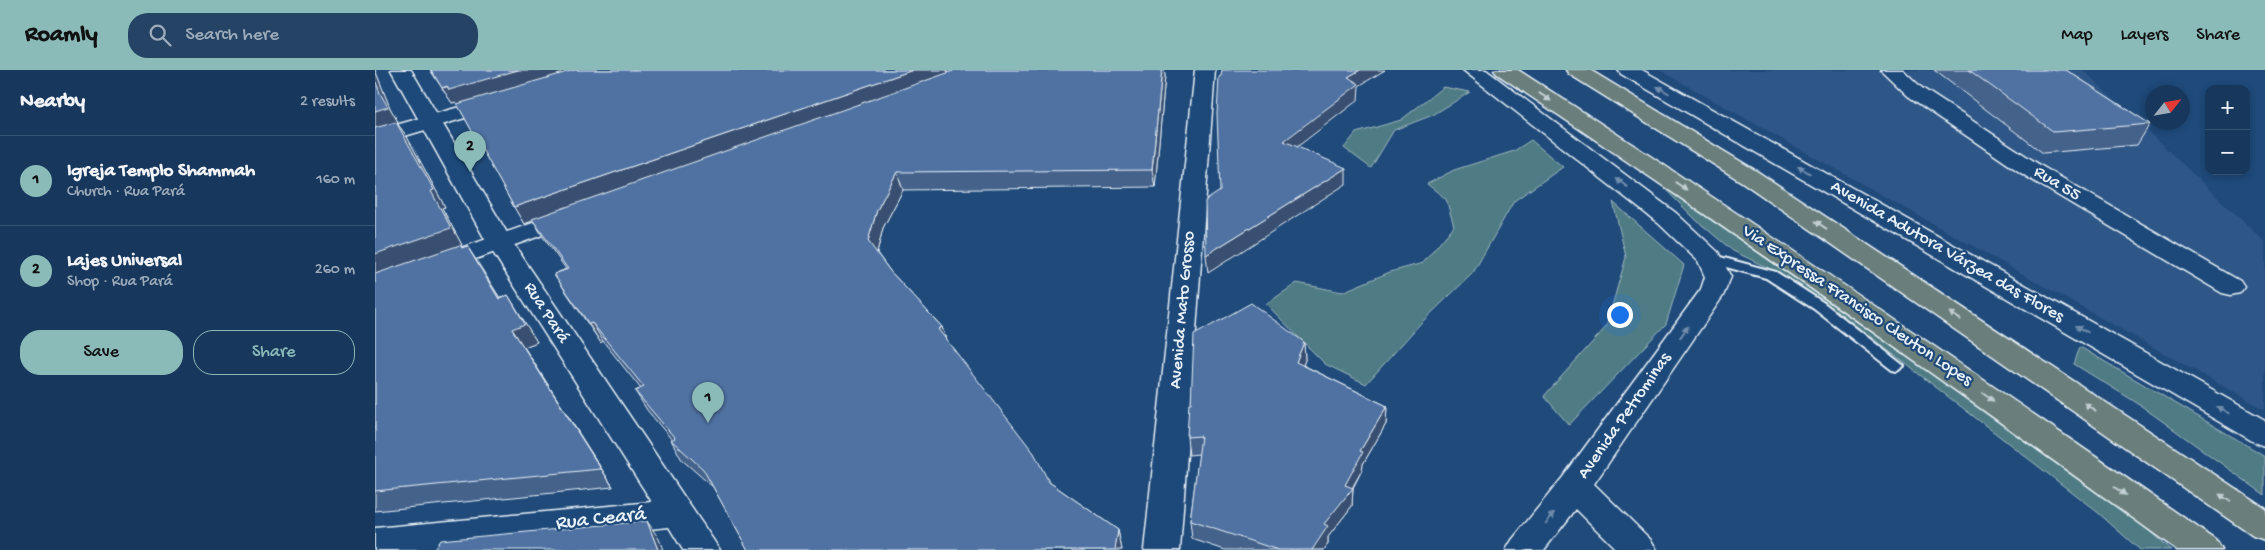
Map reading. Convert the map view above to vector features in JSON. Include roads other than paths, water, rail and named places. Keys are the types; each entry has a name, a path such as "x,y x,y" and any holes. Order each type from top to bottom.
{"highway":[{"name":"Via Expressa Francisco Cleuton Lopes","path":"1504,70 1686,190 1939,362 2204,550"},
{"path":"1576,70 1750,177 2265,526"}],"street":[{"name":"Rua Pará","path":"401,70 500,243 702,550"},
{"name":"Avenida Mato Grosso","path":"1162,550 1205,70"},
{"path":"1473,70 1667,218 1714,267"},
{"name":"Avenida Adutora Várzea das Flores","path":"1628,70 2265,434"},
{"name":"Rua 55","path":"1891,70 1915,92 2035,172 2231,287"},
{"path":"375,138 513,98"},
{"path":"375,287 593,209"},
{"name":"Avenida Petrominas","path":"1524,550 1575,486 1714,290 1714,267"},
{"path":"1575,486 1639,550"},
{"name":"Rua Ceará","path":"375,542 420,544 678,513"}],"lane":[{"path":"1714,267 1771,275 1819,306 1897,366"}],"place":[{"name":"Lajes Universal","path":"470,172"},
{"name":"Igreja Templo Shammah","path":"708,423"}]}
